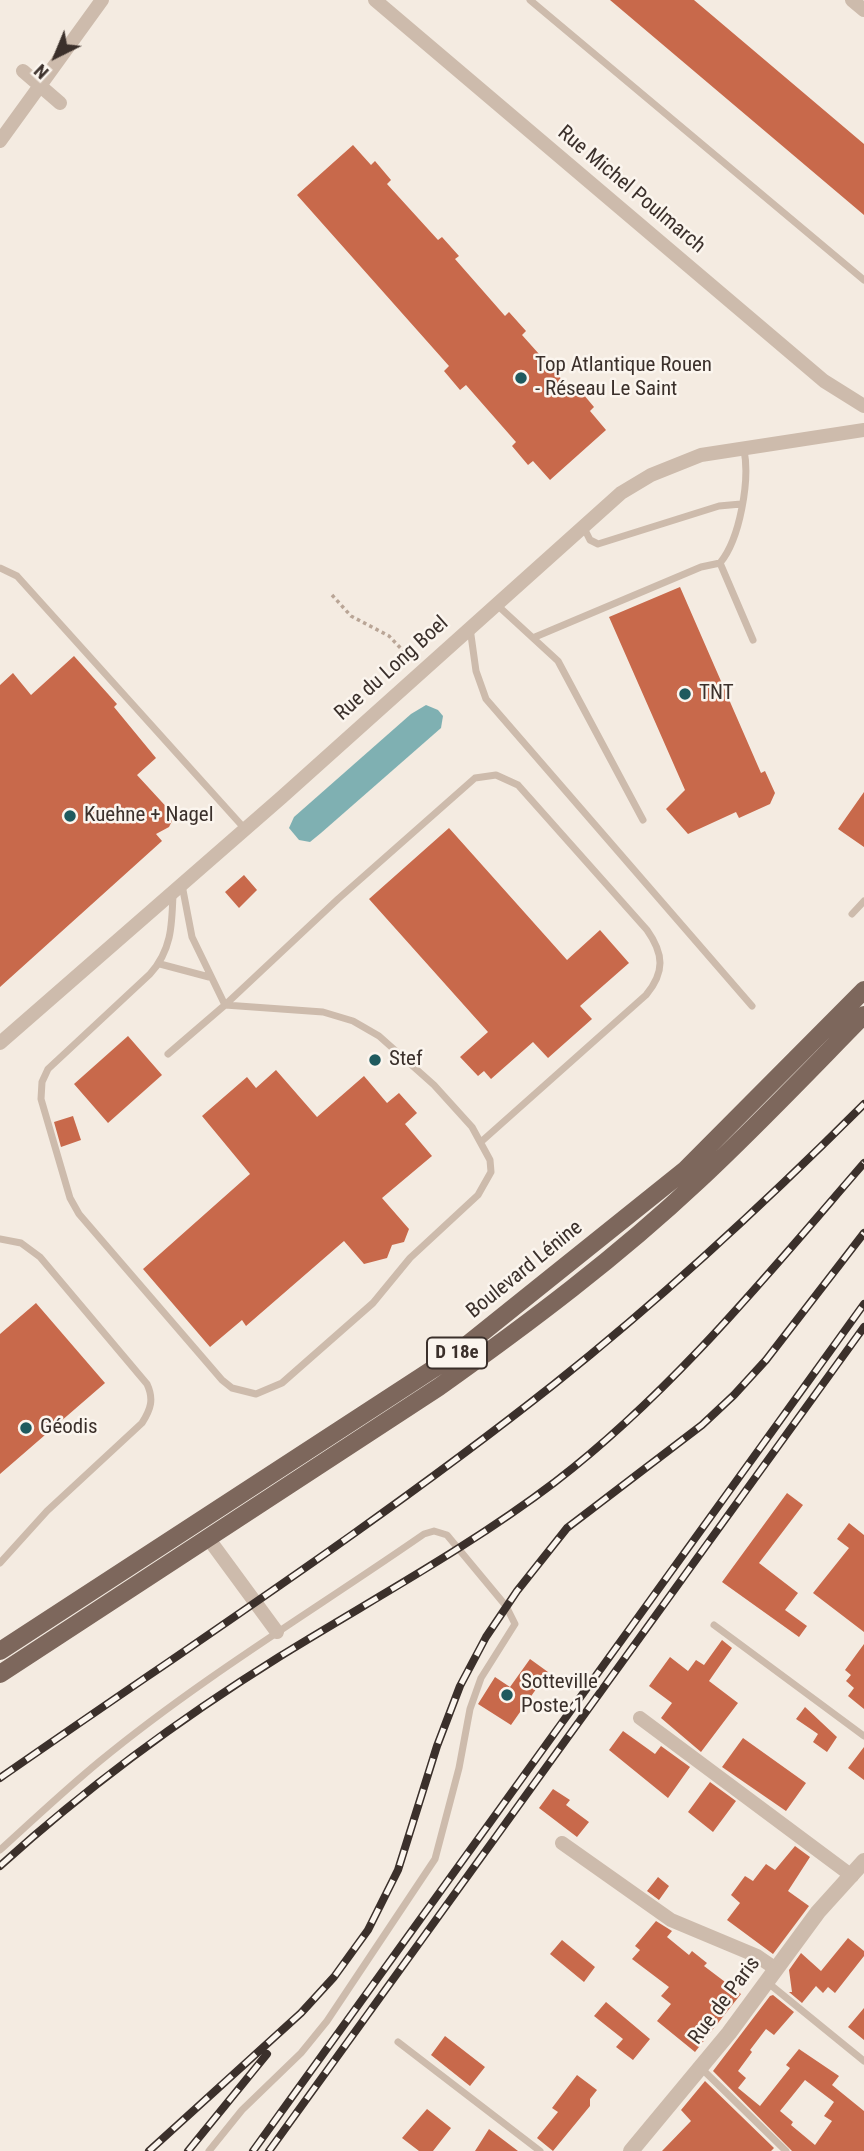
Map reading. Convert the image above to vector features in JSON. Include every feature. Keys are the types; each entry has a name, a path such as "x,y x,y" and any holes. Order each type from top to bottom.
{"main road":[{"name":"Boulevard Lénine","path":"0,1651 453,1356 685,1170 864,990"},
{"name":"D 18e","path":"0,1674 439,1387 582,1281 699,1181 864,1015"}],"street":[{"path":"0,141 102,0"},
{"name":"Rue Michel Poulmarch","path":"375,0 824,381 864,406"},
{"path":"852,0 864,10"},
{"path":"23,71 60,103"},
{"name":"Rue du Long Boel","path":"0,1043 245,830 621,493 661,471 701,455 864,430"},
{"path":"208,1538 276,1632"},
{"path":"640,1718 852,1876"},
{"path":"562,1843 671,1920 757,1956 771,1975"},
{"name":"Rue de Paris","path":"631,2151 701,2068 818,1912 864,1861"}],"lane":[{"path":"530,0 864,280"},
{"path":"535,636 701,567 720,563 734,537 748,470 744,450"},
{"path":"583,525 590,540 598,544 719,506 741,504"},
{"path":"720,563 753,640"},
{"path":"0,568 18,576 245,830"},
{"path":"496,604 535,636 558,662 643,820"},
{"path":"470,627 476,671 486,699 752,1006"},
{"path":"168,1054 475,778 506,778 531,798 647,930 657,944 661,970 657,982 646,995 482,1141"},
{"path":"177,889 169,940 160,964 48,1069 42,1082 41,1099 70,1198 79,1214 232,1388 256,1394 282,1383 373,1303 410,1258 487,1184 490,1160 482,1141 434,1085 379,1037 353,1021 323,1012 225,1005"},
{"path":"177,889 192,937 209,977 225,1005"},
{"path":"852,914 864,901"},
{"path":"160,964 209,977"},
{"path":"0,1239 21,1243 40,1257 146,1384 152,1395 150,1410 142,1423 47,1511 0,1563"},
{"path":"0,1850 99,1762 276,1632 354,1584 424,1534 441,1531 453,1540 506,1606 516,1623 481,1678 470,1709 459,1768 435,1859 327,2021 301,2053 242,2110 209,2151"},
{"path":"714,1625 864,1736"},
{"path":"771,1975 864,2061"},
{"path":"397,2042 540,2151"},
{"path":"701,2068 786,2151"}],"path":[{"path":"332,596 360,624 389,636 422,671"}],"water":[{"path":"426,705 438,710 443,716 441,728 310,842 299,840 289,828 294,817 411,714"}],"building":[{"path":"610,0 694,0 864,144 864,215"},
{"path":"353,145 371,165 375,161 391,180 387,184 438,240 442,237 459,256 455,259 505,316 509,312 526,331 522,335 573,392 578,388 594,407 590,411 606,430 550,480 533,461 528,465 512,446 516,442 466,385 460,390 444,371 449,366 297,195"},
{"path":"680,587 761,773 765,771 775,793 770,804 739,818 736,812 688,834 666,809 685,790 609,617"},
{"name":"Kuehne + Nagel","path":"74,656 117,704 114,707 156,758 137,775 172,813 173,819 169,827 156,834 162,841 0,987 0,685 13,673 31,695"},
{"path":"864,792 864,847 838,829"},
{"path":"449,828 567,960 600,930 629,963 580,1006 592,1019 548,1058 533,1042 491,1079 484,1071 478,1076 460,1057 488,1032 369,899"},
{"path":"244,875 257,890 239,908 225,892"},
{"path":"128,1036 162,1075 108,1123 74,1084"},
{"path":"276,1070 317,1117 364,1076 387,1103 399,1093 417,1113 405,1124 432,1156 382,1198 409,1229 404,1242 392,1245 387,1258 364,1264 344,1241 246,1326 242,1320 210,1347 143,1269 250,1174 202,1116 247,1077 256,1088"},
{"path":"73,1116 81,1140 61,1147 54,1122"},
{"name":"Géodis","path":"36,1303 105,1383 0,1474 0,1334"},
{"path":"787,1493 803,1505 759,1563 798,1593 785,1610 807,1626 799,1637 722,1582"},
{"path":"849,1523 864,1535 864,1632 813,1593 849,1548 837,1539"},
{"path":"722,1640 732,1648 709,1681 738,1703 701,1752 661,1718 672,1703 649,1686 670,1657 688,1671 696,1660 704,1665"},
{"path":"864,1644 864,1709 848,1696 854,1688 846,1681 851,1675 845,1670"},
{"name":"Sotteville Poste 1","path":"530,1659 548,1672 511,1725 478,1704 495,1677 510,1687"},
{"path":"805,1707 837,1737 827,1752 813,1742 818,1734 796,1719"},
{"path":"623,1731 655,1754 661,1746 690,1767 668,1798 609,1750"},
{"path":"743,1738 806,1783 786,1811 722,1767"},
{"path":"864,1747 864,1780 848,1768"},
{"path":"710,1782 736,1801 713,1832 688,1812"},
{"path":"553,1789 570,1800 566,1805 589,1822 577,1837 539,1808"},
{"path":"795,1846 810,1857 788,1891 809,1906 773,1954 727,1920 740,1903 731,1895 745,1876 753,1881 766,1864 775,1870"},
{"path":"658,1877 669,1886 659,1900 647,1891"},
{"path":"656,1921 672,1931 667,1937 689,1955 692,1951 707,1963 704,1966 741,1994 695,2052 657,2021 671,2004 661,1996 669,1987 632,1959 640,1950 635,1946"},
{"path":"848,1938 864,1951 864,1956 835,1993 828,1987 823,1993 816,1986 802,2003 789,1992 792,1992 789,1970 801,1953 821,1971"},
{"path":"562,1940 595,1967 584,1982 550,1954"},
{"path":"773,1995 794,2012 774,2035 766,2029 750,2050 752,2052 738,2071 746,2078 738,2088 760,2106 790,2068 786,2065 799,2049 839,2076 832,2085 864,2111 864,2151 792,2151 713,2071","holes":["805,2080 834,2102 824,2116 832,2121 815,2145 791,2125 793,2122 780,2111"]},
{"path":"606,2002 650,2039 633,2060 616,2047 623,2039 594,2016"},
{"path":"864,2008 864,2040 848,2027"},
{"path":"445,2036 485,2067 470,2086 431,2055"},
{"path":"577,2075 597,2090 590,2099 590,2106 553,2151 537,2138 558,2112 552,2108"},
{"path":"705,2081 774,2148 771,2151 662,2151 691,2121 681,2110"},
{"path":"427,2109 451,2128 433,2151 419,2151 402,2138"},
{"path":"489,2129 518,2151 475,2151"}],"railway":[{"path":"0,1778 349,1537 553,1385 713,1249 864,1104"},
{"path":"0,1866 100,1781 205,1705 454,1551 555,1482 598,1447 679,1371 755,1289 864,1163"},
{"path":"149,2151 301,2013 334,1977 368,1930 398,1870 437,1746 460,1686 486,1637 517,1591 567,1528 702,1425 734,1395 766,1360 864,1233"},
{"path":"253,2151 864,1304"},
{"path":"269,2151 864,1327"},
{"path":"188,2151 267,2054"}],"place":[{"name":"Top Atlantique Rouen - Réseau Le Saint","path":"521,378"},
{"name":"TNT","path":"685,694"},
{"name":"Kuehne + Nagel","path":"70,816"},
{"name":"Stef","path":"375,1060"},
{"name":"Géodis","path":"26,1428"},
{"name":"Sotteville Poste 1","path":"507,1695"}]}
